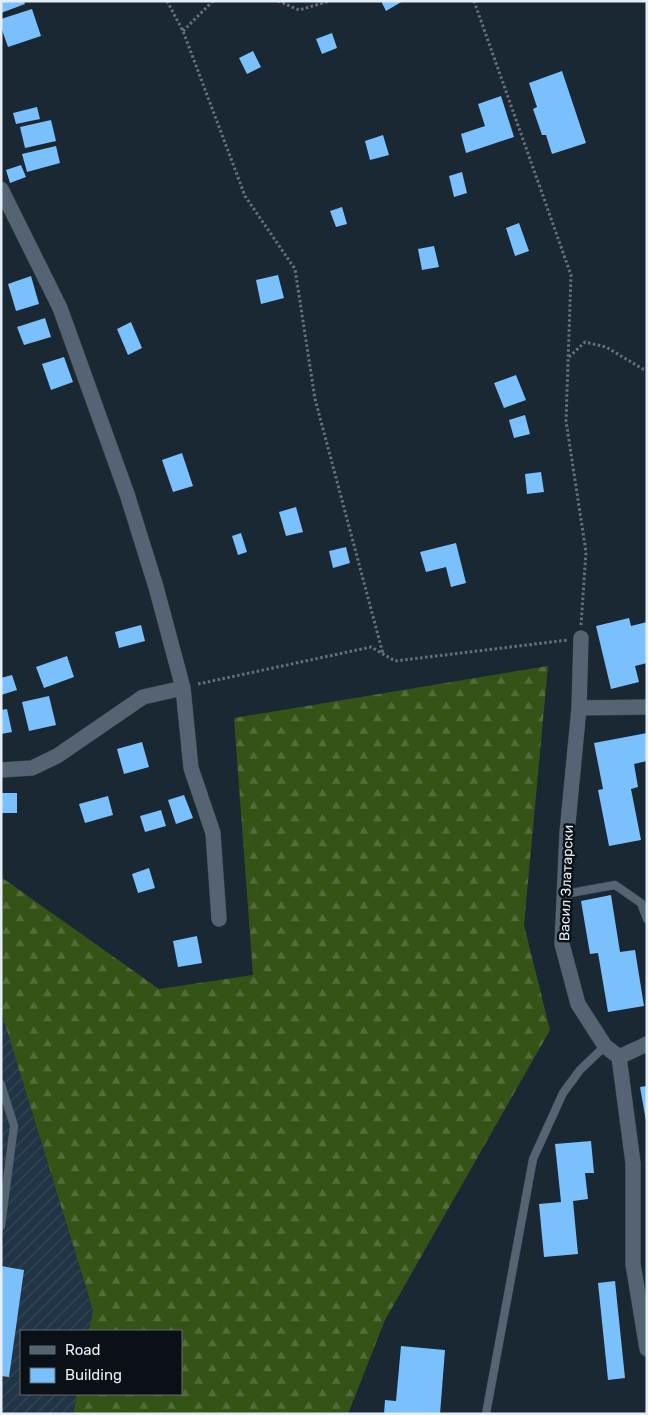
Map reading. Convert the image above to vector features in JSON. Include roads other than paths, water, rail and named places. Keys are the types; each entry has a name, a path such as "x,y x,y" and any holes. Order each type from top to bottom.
{"street":[{"path":"1,189 60,308 154,578 182,688 191,768 213,833 219,919"},
{"name":"Васил Златарски","path":"581,638 579,708 567,833 562,944 578,1004 605,1046 619,1057"},
{"path":"1,770 32,768 41,764 57,756 143,697 182,688"},
{"path":"579,708 647,707"},
{"path":"647,1044 619,1057 633,1163 633,1264 647,1349"}],"lane":[{"path":"564,894 615,885 641,903 647,919"},
{"path":"486,1414 533,1159 563,1093 580,1070 605,1046"},
{"path":"1,1084 14,1126 1,1226"}]}
